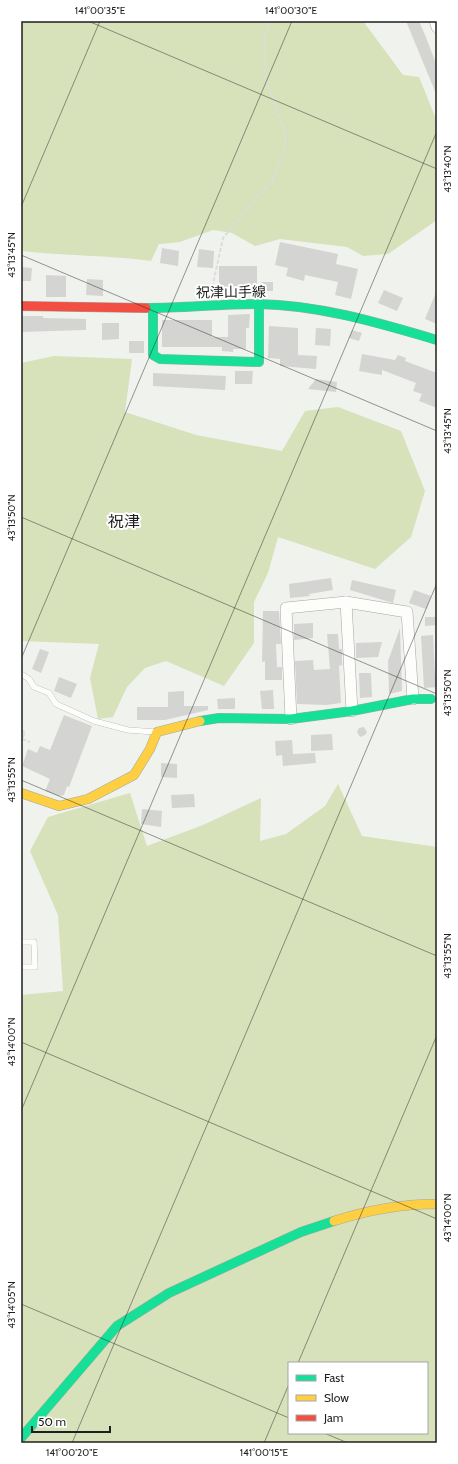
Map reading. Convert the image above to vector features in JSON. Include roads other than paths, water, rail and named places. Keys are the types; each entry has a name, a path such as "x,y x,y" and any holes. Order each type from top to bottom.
{"street":[{"path":"436,21 437,27"},
{"path":"153,308 153,355 160,360 259,362 259,304"},
{"name":"祝津山手線","path":"21,306 153,308 259,304 307,308 370,320 437,340"},
{"path":"291,719 286,608 346,602 407,612 412,699"},
{"path":"346,602 352,710"},
{"path":"21,793 59,806 88,799 134,775 150,749 157,732 185,724 219,718 291,719 412,699 434,699"},
{"path":"21,1438 117,1326 169,1293 301,1232 347,1216 388,1207 417,1204 437,1204"}],"lane":[{"path":"21,674 29,679 34,687 49,692 56,704 94,721 128,730 157,732"},
{"path":"21,942 34,942 35,967 21,967"}],"district":[{"name":"祝津","path":"124,521"}]}
